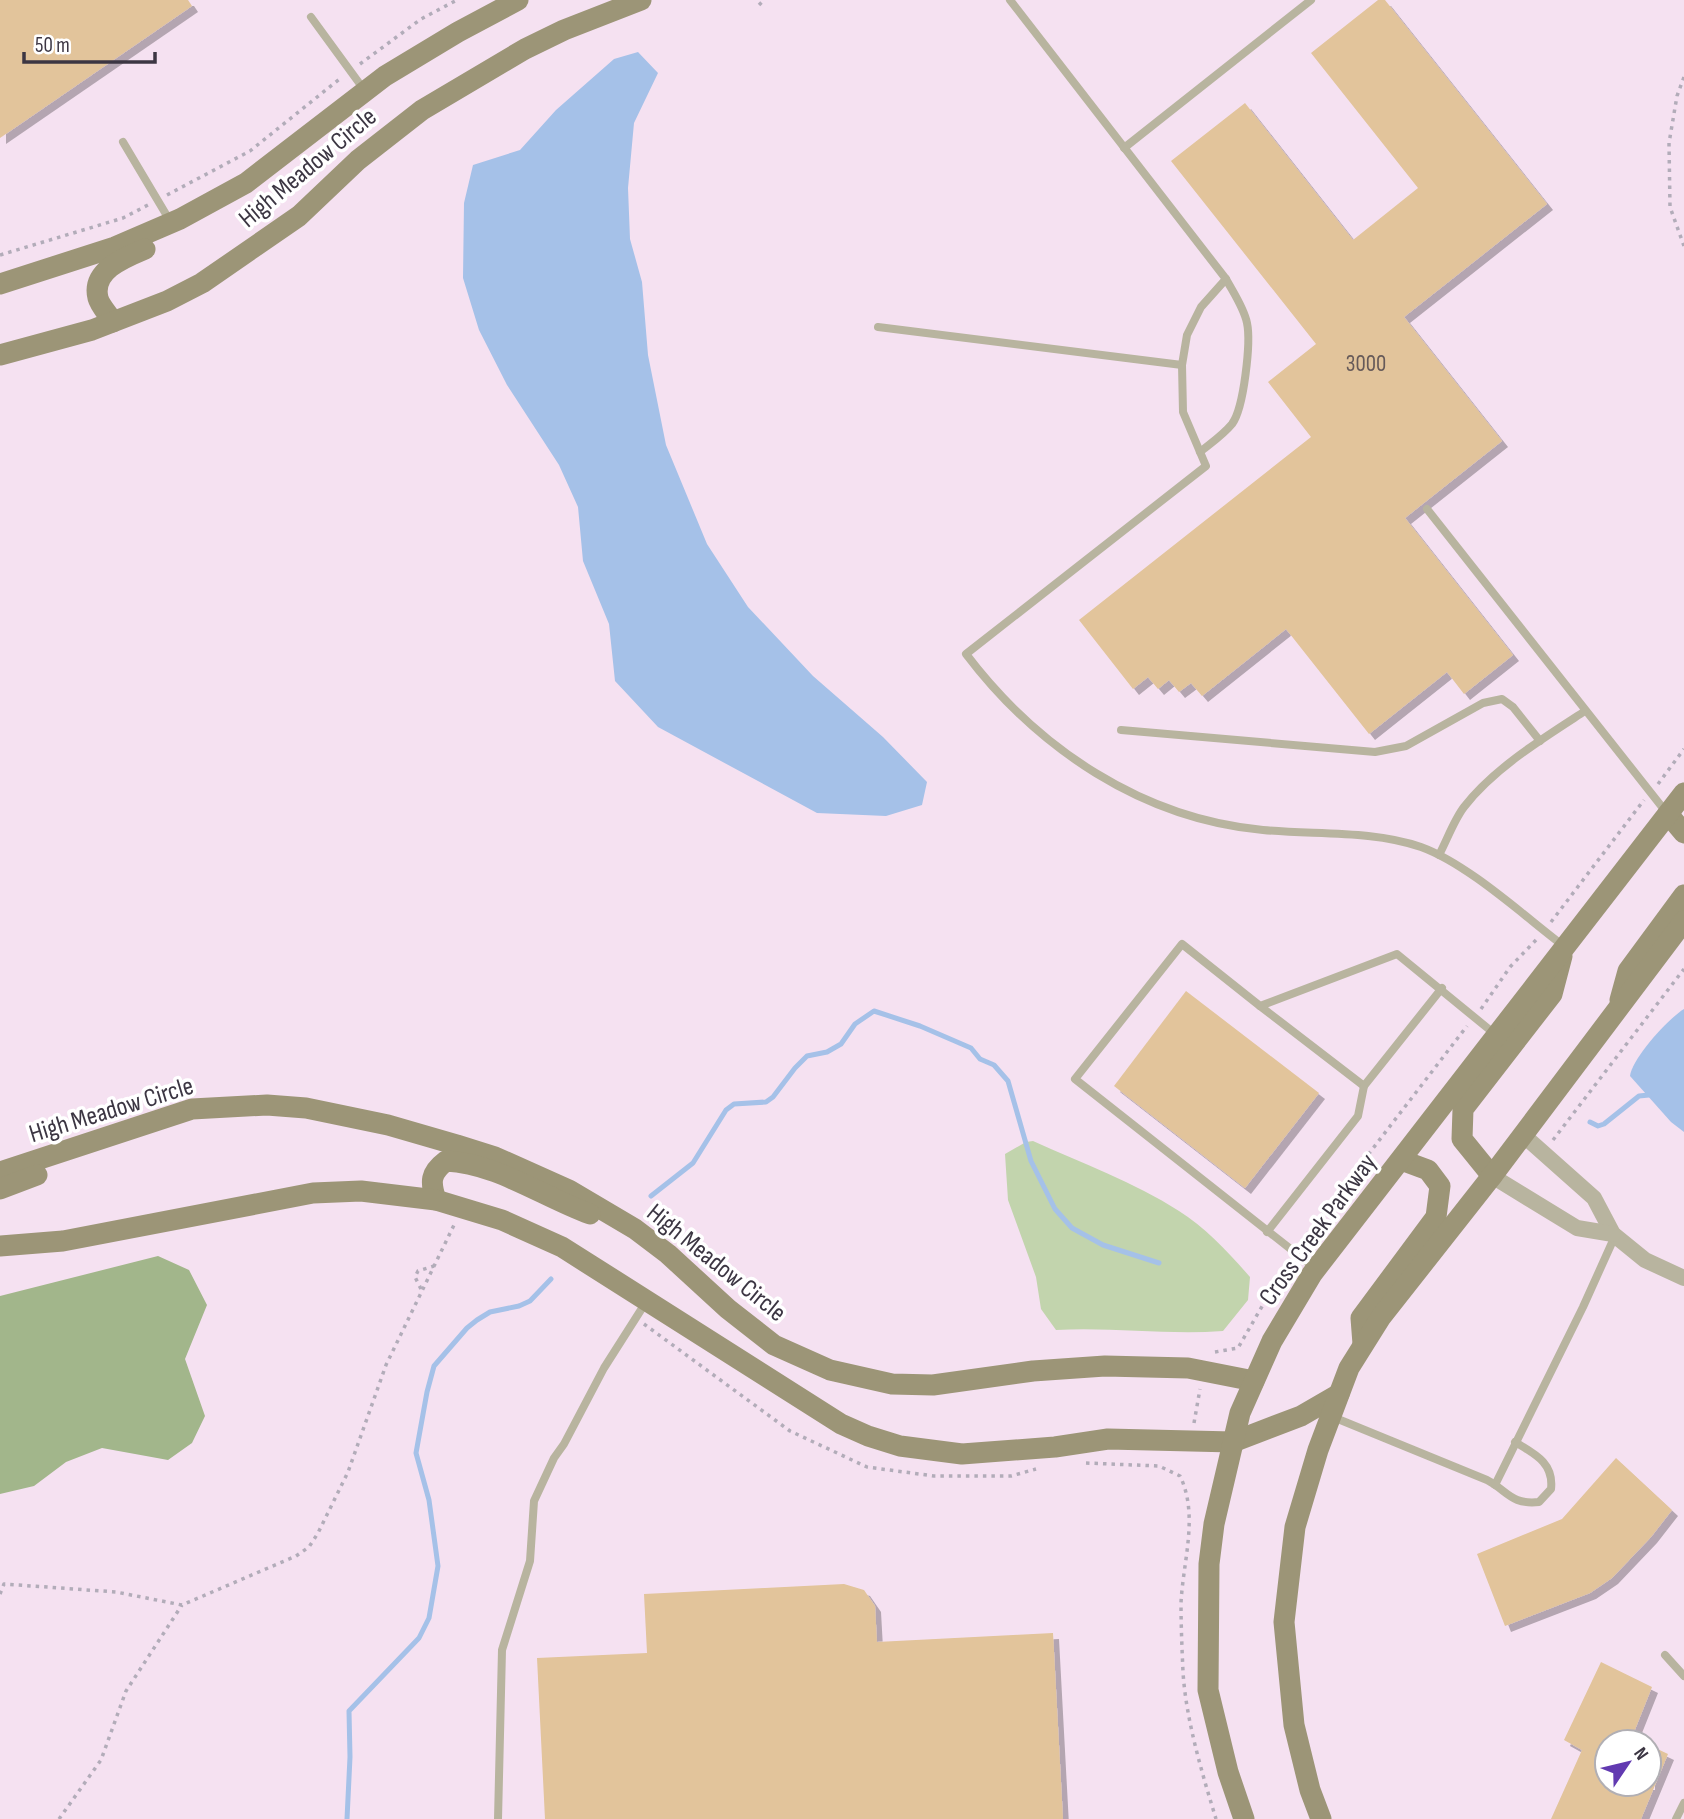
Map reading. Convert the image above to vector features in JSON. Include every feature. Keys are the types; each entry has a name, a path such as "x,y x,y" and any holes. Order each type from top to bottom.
{"street":[{"name":"High Meadow Circle","path":"0,284 115,247 171,223 246,183 365,91 419,54 518,0"},
{"name":"High Meadow Circle","path":"0,355 113,322 167,301 202,283 299,216 392,132 422,110 492,66 564,30 641,0"},
{"path":"113,322 98,299 98,286 109,267 234,206 246,183"},
{"name":"Cross Creek Parkway","path":"1244,1819 1228,1772 1208,1690 1209,1564 1214,1524 1240,1413 1272,1341 1316,1269 1684,793"},
{"path":"1668,814 1684,833"},
{"path":"1617,1012 1628,971 1684,895"},
{"path":"1321,1819 1310,1790 1294,1725 1284,1622 1296,1527 1349,1368 1381,1317 1424,1259 1492,1176 1684,921"},
{"path":"1565,947 1552,994 1463,1109 1462,1139 1492,1176 1577,1228 1614,1235"},
{"name":"High Meadow Circle","path":"0,1172 192,1109 267,1105 306,1108 387,1125 495,1157 569,1190 635,1229 774,1345 830,1370 864,1380 933,1385 1034,1371 1116,1366 1188,1368 1254,1381"},
{"path":"0,1189 132,1143 192,1109"},
{"path":"1522,1134 1594,1198 1614,1235 1645,1259 1684,1278"},
{"path":"1363,1344 1361,1318 1436,1217 1440,1186 1428,1170 1401,1160"},
{"path":"436,1200 431,1183 433,1174 446,1161 461,1162 501,1175 573,1208 635,1229"},
{"path":"0,1246 63,1241 313,1193 361,1191 436,1200 535,1233 591,1264 642,1309 841,1424 900,1446 933,1452 985,1454 1108,1439 1233,1442 1301,1416 1339,1394"}],"lane":[{"path":"1010,0 1226,279 1247,319 1249,334 1242,400 1234,421 1223,434 1200,452"},
{"path":"1124,148 1311,0"},
{"path":"311,17 365,91"},
{"path":"123,142 171,223"},
{"path":"1226,279 1200,307 1187,335 1182,365 1184,412 1206,466 966,654 991,686 1032,726 1076,761 1131,793 1168,809 1230,827 1366,836 1422,848 1454,862 1565,947"},
{"path":"878,327 1182,365"},
{"path":"1427,509 1668,814"},
{"path":"1121,730 1375,752 1406,746 1483,703 1502,699 1513,707 1540,741"},
{"path":"1439,855 1464,807 1493,778 1540,741 1585,711"},
{"path":"1316,1269 1075,1079 1182,944 1364,1086"},
{"path":"1260,1006 1397,954 1442,988 1496,1035"},
{"path":"1267,1232 1359,1116 1364,1086 1442,988"},
{"path":"1495,1485 1583,1307 1614,1235"},
{"path":"498,1819 502,1650 530,1561 534,1501 550,1465 565,1444 604,1368 642,1309"},
{"path":"1331,1416 1495,1485 1507,1496 1522,1503 1539,1502 1551,1489 1550,1469 1544,1461 1515,1442"},
{"path":"1665,1655 1684,1676"},
{"path":"1676,1819 1684,1803"}],"path":[{"path":"0,255 123,218 250,151 350,71 421,19 457,0"},
{"path":"759,5 764,0"},
{"path":"1684,77 1676,96 1669,143 1670,207 1684,246"},
{"path":"1212,1352 1220,1353 1238,1348 1307,1232 1475,1017 1510,967 1543,931 1684,749"},
{"path":"1543,1153 1684,969"},
{"path":"59,1819 102,1760 126,1692 182,1605 296,1556 309,1547 348,1472 386,1365 464,1208"},
{"path":"422,1290 415,1277 418,1271 433,1266"},
{"path":"642,1309 790,1431 867,1467 934,1476 1011,1476 1040,1468"},
{"path":"1194,1421 1200,1386"},
{"path":"1080,1463 1159,1466 1180,1476 1184,1483 1190,1506 1181,1602 1184,1676 1198,1761 1216,1819"},
{"path":"0,1594 2,1584 116,1591 182,1605"}],"shaded area":[{"path":"0,0 1684,0 1684,1819 0,1819"}],"green space":[{"path":"1033,1141 1144,1191 1189,1218 1217,1241 1250,1277 1248,1300 1223,1331 1056,1330 1041,1309 1036,1277 1008,1200 1005,1154"},
{"path":"158,1256 189,1270 207,1305 185,1359 205,1416 192,1443 168,1460 102,1448 66,1462 34,1486 0,1494 0,1296"}],"water":[{"path":"638,52 658,73 634,123 628,188 630,239 642,282 648,355 666,445 707,544 748,607 813,676 883,737 927,782 922,805 886,816 817,813 658,727 615,681 609,624 583,561 578,507 559,465 507,385 479,330 463,278 464,203 473,165 520,150 556,110 614,59"},
{"path":"1684,1009 1684,1132 1671,1122 1630,1076 1637,1059 1652,1039"}],"building":[{"path":"0,0 188,0 192,6 0,138"},
{"path":"1378,0 1385,0 1547,204 1404,317 1502,441 1405,518 1513,655 1464,694 1447,672 1369,734 1286,629 1202,696 1191,683 1179,692 1169,680 1158,689 1148,677 1133,689 1079,620 1311,437 1268,382 1316,344 1171,161 1245,103 1353,240 1418,188 1311,53"},
{"path":"1186,991 1319,1093 1245,1188 1114,1086"},
{"path":"1616,1458 1672,1510 1651,1537 1612,1578 1590,1593 1505,1626 1477,1554 1562,1519"},
{"path":"844,1584 864,1590 875,1606 877,1642 1053,1633 1063,1819 545,1819 537,1658 647,1653 644,1594"},
{"path":"1601,1662 1652,1687 1636,1728 1593,1728 1593,1798 1650,1798 1641,1819 1551,1819 1582,1750 1564,1740"},
{"path":"1663,1752 1668,1754 1663,1766"}],"waterway":[{"path":"651,1196 693,1163 726,1110 734,1104 766,1102 807,1056 827,1052 841,1044 855,1024 874,1011 920,1026 971,1048 980,1059 994,1065 1008,1081 1031,1161 1055,1209 1072,1228 1103,1245 1159,1263"},
{"path":"1590,1122 1598,1126 1604,1124 1639,1096 1649,1095"},
{"path":"347,1819 349,1711 419,1638 429,1618 438,1566 429,1500 416,1453 434,1366 477,1320 490,1312 530,1301 551,1279"}]}
